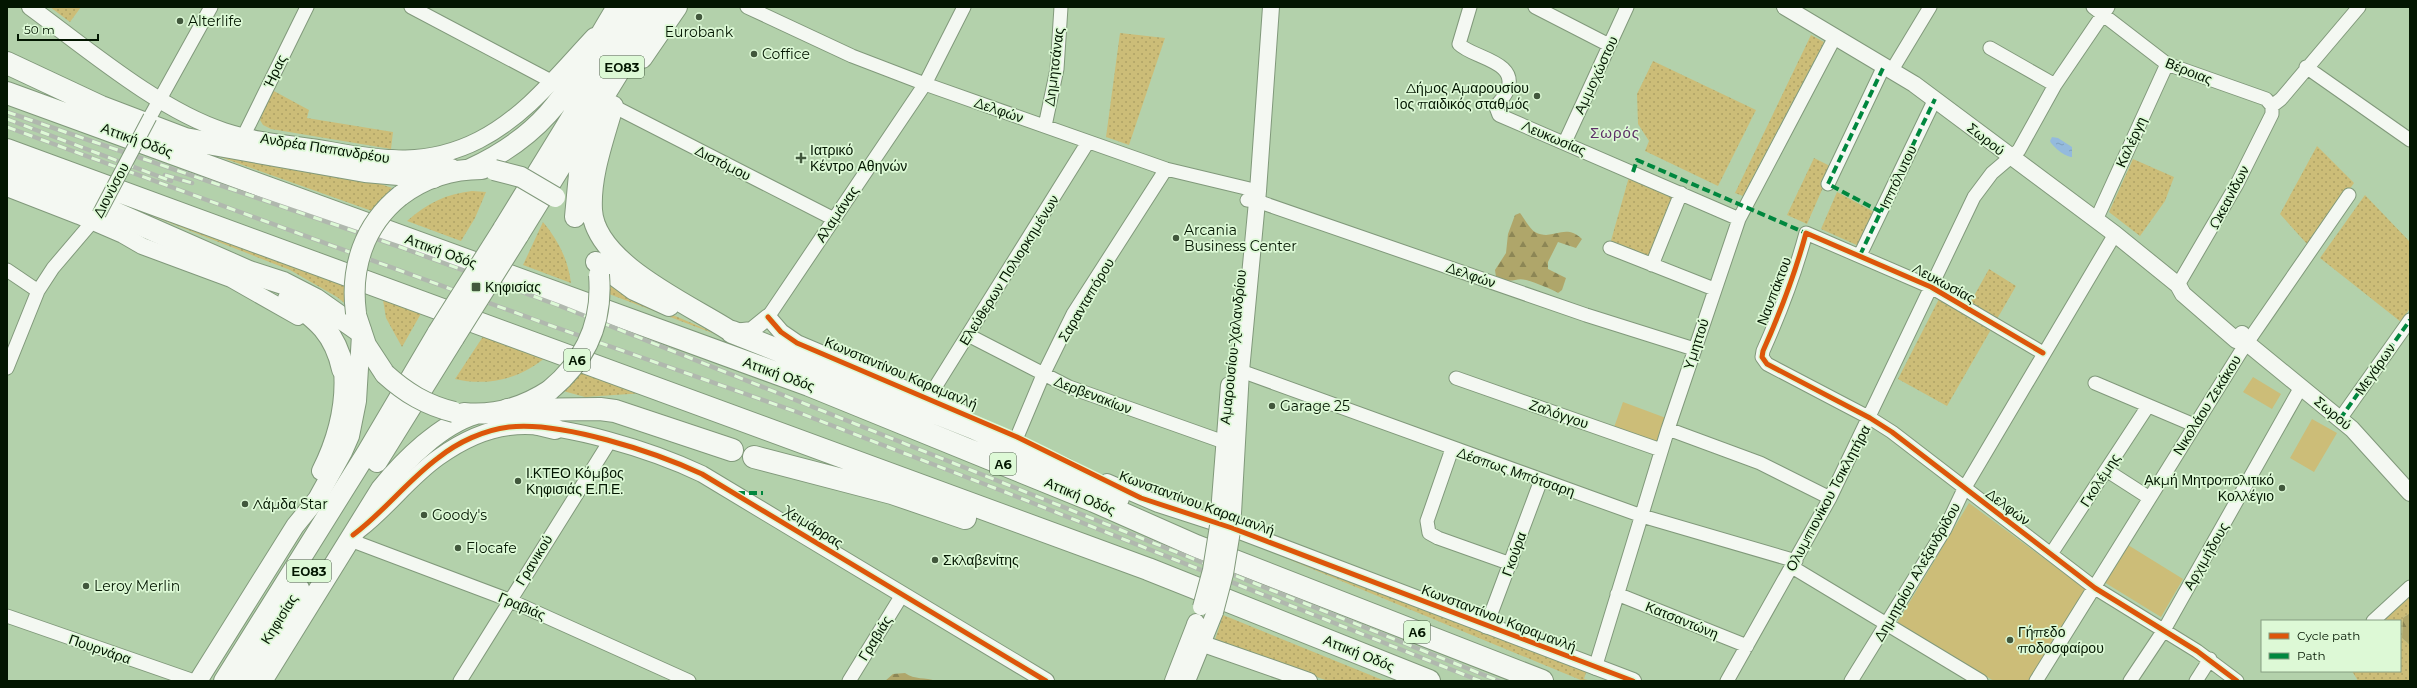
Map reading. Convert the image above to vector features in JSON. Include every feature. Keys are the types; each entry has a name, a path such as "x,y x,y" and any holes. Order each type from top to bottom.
{"highway":[{"path":"7,62 101,107 185,139 353,170 433,177"},
{"name":"Αττική Οδός","path":"7,93 809,385 1094,501 1196,546 1542,681"},
{"name":"Αττική Οδός","path":"7,150 1148,569 1215,607 1428,681"},
{"path":"7,171 83,199 249,272 303,293 360,330"},
{"path":"249,272 320,323 335,343 343,369"},
{"path":"732,332 967,425 1032,454 1100,488 1196,546"},
{"path":"491,412 600,409 615,411 732,450"},
{"path":"754,457 892,493 1070,555 1181,590 1215,607"}],"main road":[{"name":"Κηφισίας","path":"510,233 639,7"},
{"name":"Κηφισίας","path":"241,681 446,335 510,233 659,7"},
{"path":"572,214 576,185 582,164 613,106 639,62 677,7"},
{"path":"198,681 295,526 326,484 350,436 357,401 360,330 354,291 356,268 362,246 379,217 406,191 433,177 470,169 507,150 540,124 573,82 612,14"},
{"path":"613,106 597,163 593,191 592,212 594,225 602,240 614,255 631,270 732,332"},
{"name":"Κηφισίας","path":"262,681 374,499 403,464 462,419 527,403 550,390 569,372 590,341 600,301 598,267 588,238 572,214 555,197 533,182 509,173 390,160"},
{"path":"598,267 644,295 732,332"},
{"path":"360,330 372,356 385,374 421,402 454,412 491,412 555,429"},
{"name":"Κηφισίας","path":"224,681 366,454 446,335"},
{"path":"295,526 336,433 343,399 343,369"}],"street":[{"name":"Ανδρέα Παπανδρέου","path":"30,7 159,99 216,127 244,135 390,160 421,158 442,154 480,140 514,118 551,81 612,14"},
{"name":"Διονύσου","path":"7,368 11,345 38,291 54,268 96,218 159,99 211,7"},
{"name":"Ήρας","path":"244,135 307,7"},
{"path":"411,7 551,81"},
{"name":"Δελφών","path":"747,7 852,56 925,84 1166,169 1252,195 1586,315 1694,348"},
{"name":"Αλαμάνας","path":"768,317 925,84 964,7"},
{"name":"Δημητσάνας","path":"1045,126 1057,70 1061,7"},
{"name":"Αμαρουσίου-Χαλανδρίου","path":"1225,527 1241,372 1262,7"},
{"name":"Αμαρουσίου-Χαλανδρίου","path":"1187,681 1204,643 1225,574 1224,442 1252,195 1271,7"},
{"name":"Λευκωσίας","path":"1470,7 1459,44 1501,66 1508,75 1508,89 1496,107 1499,115 1565,142 1739,219"},
{"path":"1535,7 1609,45"},
{"name":"Αμμοχώστου","path":"1565,142 1627,7"},
{"name":"Σωρού","path":"1785,7 1888,68 1935,99 2011,158 2115,234 2178,285 2188,287 2241,333 2247,343 2340,419 2363,440 2410,493"},
{"path":"1828,184 1888,68 1930,7"},
{"path":"2272,106 2281,99 2306,67 2359,7"},
{"name":"Βέροιας","path":"2101,9 2167,64 2266,99 2272,106"},
{"name":"Ολυμπιονίκου Τσικλητήρα","path":"1727,681 1830,498 1870,418 1980,186 1992,173 2019,150 2055,85 2101,9"},
{"name":"Υμηττού","path":"1595,668 1661,450 1694,348 1739,219 1835,37"},
{"path":"1990,48 2055,85"},
{"name":"Καλέργη","path":"2096,220 2167,64"},
{"path":"2306,67 2410,140"},
{"name":"Ιππόλυτου","path":"1860,255 1935,99"},
{"name":"Διστόμου","path":"613,106 834,219"},
{"name":"Ωκεανίδων","path":"2178,285 2237,184 2272,114 2272,106"},
{"name":"Ελεύθερων Πολιορκημένων","path":"929,397 1088,142"},
{"name":"Σαρανταπόρου","path":"1017,437 1043,375 1073,314 1166,169"},
{"path":"7,188 96,218 142,246 231,279 269,298 302,319 314,330 343,369"},
{"path":"1652,264 1681,193"},
{"name":"Νικολάου Ζεκάκου","path":"2036,681 2095,588 2148,498 2194,425 2247,343 2349,195"},
{"name":"Λευκωσίας","path":"1806,233 1860,255 1931,287 2043,353"},
{"name":"Ναυπάκτου","path":"1762,357 1798,262 1806,233"},
{"name":"Δημητρίου Αλεξανδρίδου","path":"1851,681 1888,624 1945,529 1964,489 2043,353 2115,234"},
{"path":"1610,248 1714,289"},
{"path":"7,270 38,291"},
{"path":"732,332 752,330 768,317"},
{"name":"Κωνσταντίνου Καραμανλή","path":"768,317 781,332 797,342 929,397 1017,437 1126,492 1225,527 1595,668 1633,681"},
{"name":"Μεγάρων","path":"2340,419 2410,320"},
{"name":"Δερβενακίων","path":"968,335 1043,375 1091,396 1224,442"},
{"name":"Δελφών","path":"1762,357 1767,364 1870,418 1892,432 1964,489 2095,588 2210,659 2237,681"},
{"name":"Δέσπως Μπότσαρη","path":"1241,372 1642,516 1794,564 1981,681"},
{"name":"Ζαλόγγου","path":"1456,378 1661,450"},
{"path":"2095,383 2194,425"},
{"name":"Αρχιμήδους","path":"2130,681 2164,630 2301,387"},
{"name":"Γκολέμης","path":"2051,554 2148,406"},
{"name":"Χειμάρρας","path":"351,537 373,520 426,468 461,444 480,434 510,427 555,429 610,441 650,454 702,474 1046,681"},
{"path":"1668,429 1760,463 1830,498"},
{"name":"Γρανικού","path":"460,681 509,600 610,441"},
{"path":"1452,449 1427,521 1429,533 1438,538 1511,564"},
{"path":"2106,470 2148,498"},
{"name":"Γκούρα","path":"1486,626 1511,564 1541,480"},
{"name":"Γραβιάς","path":"351,537 509,600 689,681"},
{"path":"2374,620 2410,587"},
{"name":"Κατσαντώνη","path":"1617,594 1747,646"},
{"name":"Γραβιάς","path":"849,681 902,595"},
{"name":"Αμαρουσίου-Χαλανδρίου","path":"1173,681 1196,624 1215,607"},
{"name":"Πουρνάρα","path":"7,616 194,681"},
{"path":"1196,624 1196,631 1204,643 1229,654 1309,681"},
{"path":"2196,681 2210,659"}],"shaded area":[{"path":"50,7 81,7 70,22"},
{"path":"1120,33 1165,38 1129,145 1106,137"},
{"path":"1811,35 1824,42 1743,196 1735,193"},
{"path":"1653,61 1756,110 1718,186 1645,151 1649,141 1638,124 1637,94"},
{"path":"272,90 309,110 307,118 393,132 391,149 271,129 263,125 260,120"},
{"path":"2317,146 2354,183 2308,245 2280,214"},
{"path":"209,153 344,171 392,188 372,211"},
{"path":"1814,158 1832,167 1807,224 1787,215"},
{"path":"7,159 352,285 353,310 337,297 290,270"},
{"path":"2133,159 2174,177 2165,201 2140,236 2109,212"},
{"path":"1629,177 1674,198 1648,260 1610,244"},
{"path":"472,191 486,192 475,218 461,241 407,221 422,209 437,200 454,194"},
{"path":"1837,192 1876,213 1861,247 1821,229"},
{"path":"2365,195 2410,242 2410,308 2401,322 2320,258"},
{"path":"543,222 562,250 570,274 571,283 523,265"},
{"path":"1989,269 2016,286 1947,406 1898,379 1940,297 1965,312"},
{"path":"600,277 645,303 731,340 601,291"},
{"path":"382,294 423,310 402,347 386,318"},
{"path":"486,332 548,355 528,370 505,379 480,382 455,379"},
{"path":"578,365 644,393 585,397 556,389"},
{"path":"2253,377 2281,394 2272,409 2243,392"},
{"path":"1623,402 1666,418 1655,448 1612,433"},
{"path":"2312,419 2337,433 2314,472 2290,458"},
{"path":"1969,503 2088,591 2030,681 1994,681 1897,623"},
{"path":"1240,539 1588,666 1584,679 1591,681 1583,681"},
{"path":"2128,545 2183,579 2161,617 2104,582"},
{"path":"2410,593 2410,613 2403,618 2402,638 2410,645 2410,681 2358,681 2353,672 2401,672 2401,620 2379,620"},
{"path":"1223,615 1385,681 1328,681 1215,640"}],"green space":[{"path":"1520,213 1535,232 1547,235 1570,232 1576,234 1582,239 1576,248 1558,242 1548,262 1548,269 1566,278 1562,290 1558,293 1526,280 1519,279 1510,281 1496,277 1495,270 1506,253 1508,234 1515,215"},
{"path":"2410,613 2410,645 2402,638 2403,618"},
{"path":"905,673 916,678 936,681 885,681 893,674"}],"water":[{"path":"2052,137 2058,138 2072,147 2072,157 2063,154 2054,146 2050,141"}],"railway":[{"path":"7,112 403,248 560,306 1499,681"},
{"path":"7,119 171,181"},
{"path":"7,127 552,326 797,412 1005,492 1480,681"},
{"path":"165,175 192,183"}],"marked path":[{"path":"1881,212 1828,184 1884,66"},
{"path":"1860,255 1935,99"},
{"path":"1633,172 1637,160 1808,234"},
{"path":"2340,419 2410,320"},
{"path":"737,493 763,493"}],"cycle path":[{"path":"2043,353 1931,287 1806,233 1792,278 1762,357 1767,364 1870,418 1892,432 2095,588 2197,651 2237,681"},
{"path":"768,317 781,332 797,343 1017,437 1141,498 1232,528 1633,681"},
{"path":"353,535 427,467 446,452 463,442 490,431 509,427 530,426 581,433 634,448 682,465 702,474 1046,681"}],"place":[{"name":"Eurobank","path":"699,17"},
{"name":"Alterlife","path":"180,21"},
{"name":"Coffice","path":"754,54"},
{"name":"Δήμος Αμαρουσίου 1ος παιδικός σταθμός","path":"1537,96"},
{"name":"Ιατρικό Κέντρο Αθηνών","path":"801,158"},
{"name":"Arcania Business Center","path":"1176,238"},
{"name":"Κηφισίας","path":"476,287"},
{"name":"Garage 25","path":"1272,406"},
{"name":"Ι.ΚΤΕΟ Κόμβος Κηφισιάς Ε.Π.Ε.","path":"518,481"},
{"name":"Ακμή Μητροπολιτικό Κολλέγιο","path":"2282,488"},
{"name":"Λάμδα Star","path":"245,504"},
{"name":"Goody's","path":"424,515"},
{"name":"Flocafe","path":"458,548"},
{"name":"Σκλαβενίτης","path":"935,560"},
{"name":"Leroy Merlin","path":"86,586"},
{"name":"Γήπεδο ποδοσφαίρου","path":"2010,640"}],"district":[{"name":"Σωρός","path":"1615,133"}]}
